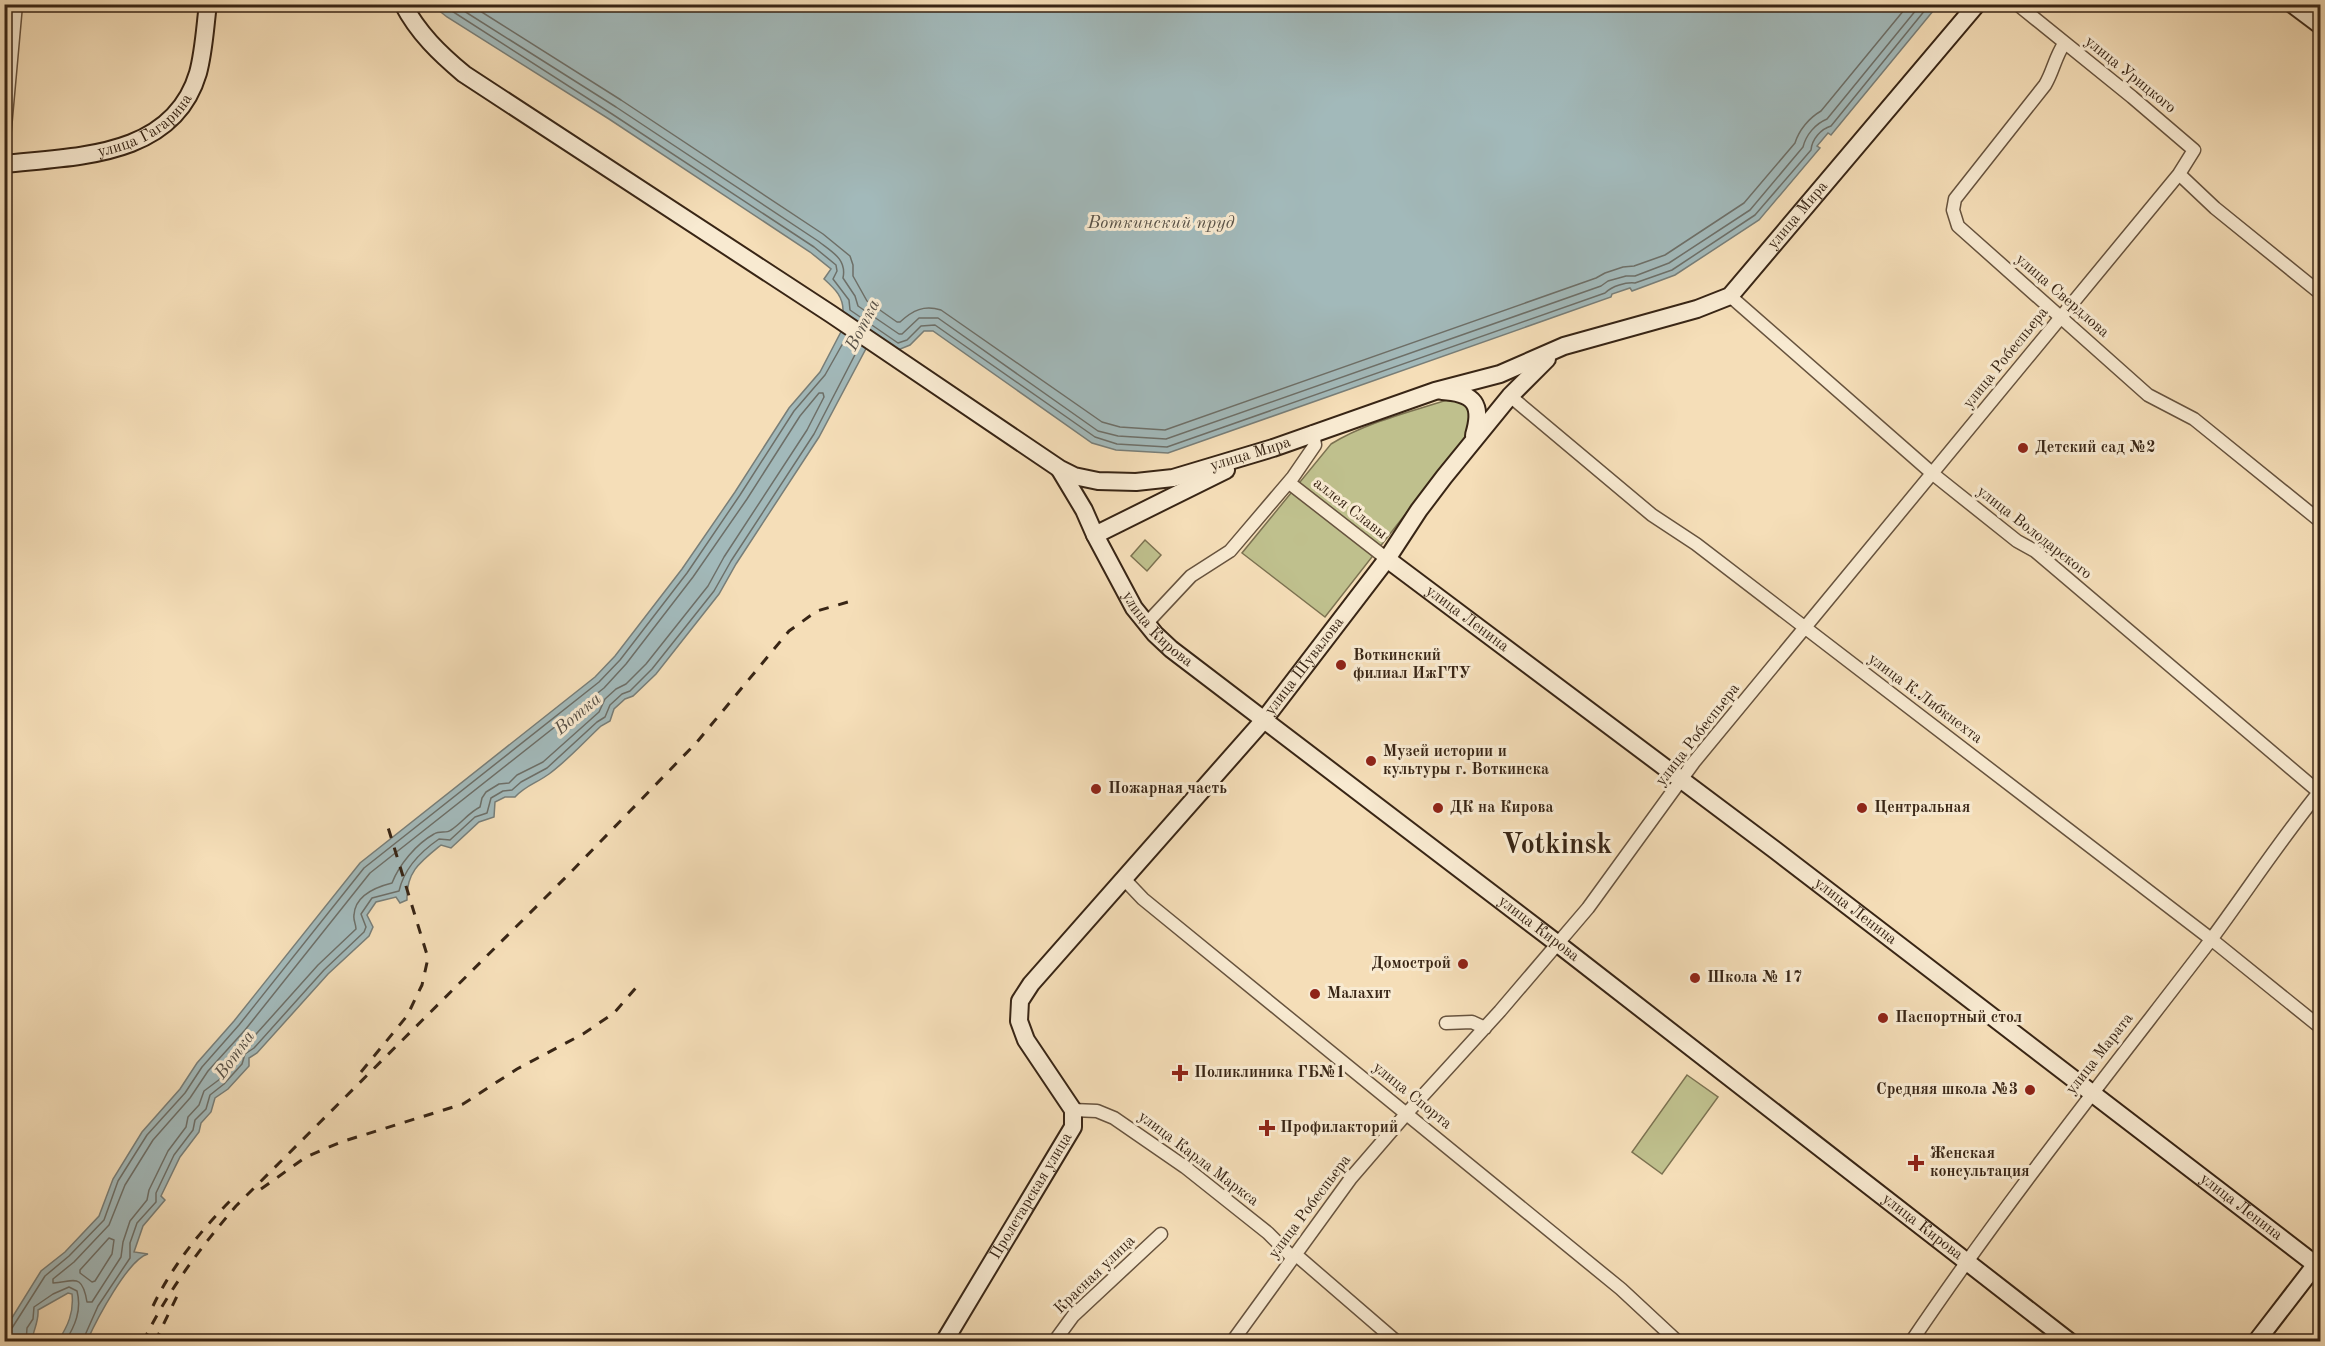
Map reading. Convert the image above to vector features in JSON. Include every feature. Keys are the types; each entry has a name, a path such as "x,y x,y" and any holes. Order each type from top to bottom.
{"main road":[{"name":"улица Гагарина","path":"4,164 120,148 143,139 163,126 189,93 198,73 208,4"},
{"path":"403,4 434,48 464,74 831,314 1060,469"},
{"name":"улица Мира","path":"1060,469 1074,476 1098,481 1155,481 1173,478 1273,448 1313,432 1435,391 1500,374 1564,346 1697,309 1730,296 1977,4"},
{"path":"2292,4 2320,26"},
{"name":"улица Мира","path":"1473,440 1510,396 1544,361 1564,346"},
{"name":"улица Мира","path":"1435,391 1456,392 1473,400 1478,409 1479,418 1473,440"},
{"name":"улица Шувалова","path":"1124,879 1263,721 1387,559 1419,510 1473,440"},
{"path":"1095,535 1273,448"},
{"name":"улица Кирова","path":"1060,469 1084,510 1134,608 1146,624 1171,649 1558,944 2070,1341"},
{"name":"улица Ленина","path":"1387,559 2319,1264"},
{"name":"Пролетарская улица","path":"944,1341 1071,1131 1073,1110 1026,1040 1019,1021 1020,1001 1030,984 1124,879"},
{"path":"2256,1341 2319,1264"}],"street":[{"path":"4,138 16,4"},
{"name":"улица Урицкого","path":"2017,4 2194,150"},
{"name":"улица Свердлова","path":"2064,44 2057,54 2054,69 2045,86 1955,199 1953,210 1958,226 1965,235 2062,317 2148,395 2194,419 2320,521"},
{"name":"улица Робеспьера","path":"1232,1341 1351,1178 1588,908 1681,780 2179,174 2194,150"},
{"path":"2179,174 2215,208 2320,293"},
{"name":"улица Володарского","path":"1730,296 1933,474 2017,541 2035,551 2320,792"},
{"name":"улица К.Либкнехта","path":"1510,396 1652,515 1696,544 2211,939 2320,1027"},
{"path":"1146,624 1191,576 1230,551 1293,477 1315,445 1313,432"},
{"name":"аллея Славы","path":"1292,485 1387,559"},
{"name":"улица Марата","path":"1911,1341 1965,1260 2091,1092 2211,939 2320,792"},
{"name":"улица Спорта","path":"1124,879 1143,899 1621,1289 1678,1341"},
{"path":"1446,1023 1472,1022 1485,1028"},
{"name":"улица Карла Маркса","path":"1073,1110 1097,1111 1114,1118 1185,1167 1397,1341"},
{"name":"Красная улица","path":"1054,1341 1073,1316 1161,1234"}],"green space":[{"path":"1450,399 1474,407 1472,429 1325,617 1242,553 1331,444 1374,424"},
{"path":"1145,540 1161,555 1147,571 1131,556"},
{"path":"1687,1075 1718,1097 1662,1174 1632,1152"}],"water":[{"name":"Воткинский пруд","path":"432,5 1938,5 1831,135 1828,133 1817,146 1820,148 1759,220 1675,275 1632,291 1630,288 1612,294 1611,297 1168,453 1116,450 1092,443 933,331 924,331 910,345 898,350 843,313 840,298 824,279 831,269 810,252 609,119 447,17"},
{"name":"Вотка","path":"844,326 869,343 819,437 719,594 656,674 633,696 625,699 614,709 610,721 601,726 556,769 515,797 505,797 495,802 494,817 479,822 451,848 441,845 427,857 412,875 407,890 407,900 400,903 396,897 376,902 367,915 373,927 369,936 328,974 257,1053 249,1058 249,1066 228,1089 215,1098 211,1112 201,1123 199,1132 180,1157 161,1196 165,1200 143,1226 134,1252 148,1254 140,1258 122,1278 87,1341 58,1341 71,1313 72,1294 68,1293 38,1310 32,1341 5,1342 5,1329 41,1271 65,1252 99,1216 113,1179 142,1132 180,1089 197,1063 234,1021 360,863 595,677 615,656 682,569 789,408 820,372"}],"railway":[{"path":"143,1342 185,1271 236,1206 570,873 697,742 789,631 817,611 848,602"},
{"path":"361,1072 407,1016 422,985 428,958 387,824"},
{"path":"261,1189 306,1157 341,1142 463,1104 517,1069 583,1034 614,1013 641,982"},
{"path":"153,1306 188,1249 233,1198"},
{"path":"155,1342 180,1290"}],"place":[{"name":"Детский сад №2","path":"2023,448"},
{"name":"Воткинский филиал ИжГТУ","path":"1341,665"},
{"name":"Музей истории и культуры г. Воткинска","path":"1371,761"},
{"name":"Пожарная часть","path":"1096,789"},
{"name":"ДК на Кирова","path":"1438,808"},
{"name":"Центральная","path":"1862,808"},
{"name":"Домострой","path":"1463,964"},
{"name":"Школа № 17","path":"1695,978"},
{"name":"Малахит","path":"1315,994"},
{"name":"Паспортный стол","path":"1883,1018"},
{"name":"Поликлиника ГБ№1","path":"1180,1073"},
{"name":"Средняя школа №3","path":"2030,1090"},
{"name":"Профилакторий","path":"1267,1128"},
{"name":"Женская консультация","path":"1916,1163"}],"district":[{"name":"Votkinsk","path":"1557,846"}]}
